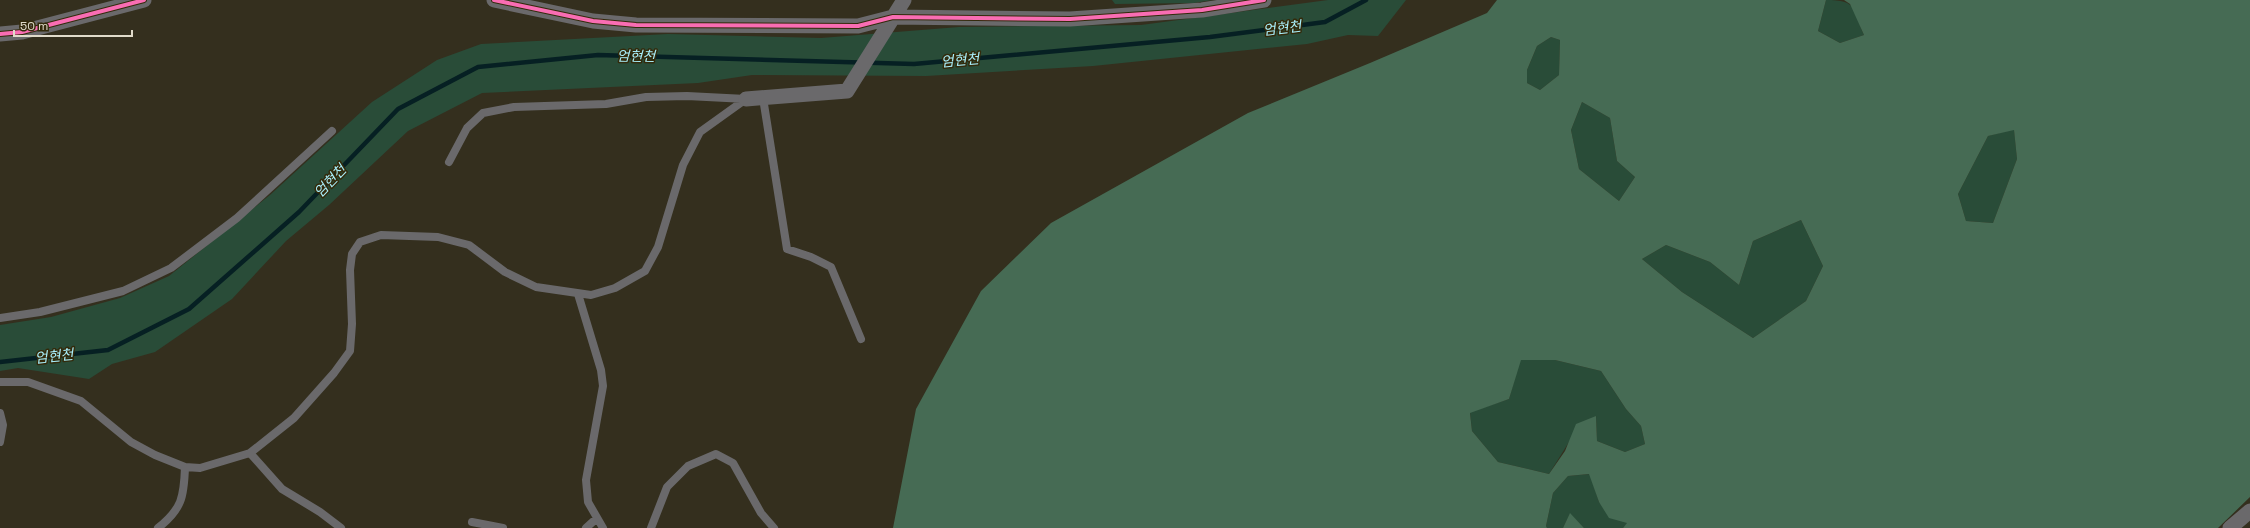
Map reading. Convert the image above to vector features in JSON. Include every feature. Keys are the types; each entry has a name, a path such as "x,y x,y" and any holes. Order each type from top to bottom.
{"street":[{"path":"0,34 22,32 144,0"},
{"path":"494,0 593,21 636,25 858,26 892,17 1070,19 1202,10 1264,0"},
{"path":"746,99 847,91 904,0"},
{"path":"2230,528 2250,511"}],"lane":[{"path":"449,162 467,128 484,114 499,110 514,107 606,104 646,97 687,96 746,99"},
{"path":"763,98 787,249 810,257 831,268 861,339"},
{"path":"0,382 28,382 81,401 131,442 185,467 200,468 250,453 294,418 334,373 350,352 352,324 350,270 352,254 360,242 381,235 438,237 469,245 505,272 536,287 591,295 615,288 644,271 658,247 683,165 700,132 746,99"},
{"path":"0,318 40,312 123,291 171,268 237,218 332,131"},
{"path":"578,294 601,370 603,386 586,480 588,502 603,528"},
{"path":"0,413 3,425 0,442"},
{"path":"250,453 282,489 320,512 341,528"},
{"path":"651,528 667,487 688,466 716,454 733,463 761,513 774,528"},
{"path":"158,528 174,515 184,489 185,467"},
{"path":"586,528 597,518"},
{"path":"472,522 503,528"}],"green space":[{"path":"1112,0 1212,0 1194,3 1115,4"},
{"path":"1328,0 1406,0 1378,36 1348,35 1307,44 1093,66 926,76 752,75 698,83 482,93 408,131 329,205 286,241 232,299 155,352 112,364 89,379 18,368 0,371 0,325 51,317 120,298 169,276 270,195 372,102 437,60 481,44 668,34 821,38 959,27 1141,25"},
{"path":"1497,0 1826,0 1818,31 1840,43 1864,35 1850,4 1844,0 2250,0 2250,497 2218,528 1623,528 1627,523 1609,518 1599,502 1589,474 1568,476 1553,493 1546,526 1547,528 893,528 916,409 981,291 1051,223 1248,113 1487,13","holes":["1551,37 1560,40 1559,75 1540,90 1527,83 1527,70 1537,46","1582,102 1610,118 1617,161 1635,177 1619,201 1579,169 1571,130","2014,130 2017,159 1993,223 1966,221 1958,194 1988,136","1801,220 1823,266 1806,301 1753,338 1682,292 1642,259 1666,245 1710,262 1739,285 1753,241","1521,360 1555,360 1601,371 1626,409 1641,426 1645,444 1625,452 1597,441 1596,416 1576,424 1565,451 1549,474 1498,462 1472,431 1470,413 1509,399"]},
{"path":"1826,0 1836,0 1849,4 1855,12 1864,35 1840,43 1818,31"},
{"path":"1551,37 1560,40 1559,75 1540,90 1527,83 1527,70 1537,46"},
{"path":"1582,102 1610,118 1617,161 1635,177 1619,201 1579,169 1571,130"},
{"path":"2014,129 2017,159 1993,223 1966,221 1958,194 1988,136"},
{"path":"1801,220 1823,266 1806,301 1753,338 1682,292 1642,259 1666,245 1710,262 1739,285 1753,241"},
{"path":"1520,360 1555,360 1601,371 1626,409 1641,426 1645,444 1625,452 1597,441 1596,416 1569,442 1549,474 1498,462 1472,431 1470,412 1509,399"},
{"path":"1590,474 1599,502 1628,523 1623,528 1584,528 1570,514 1563,528 1547,528 1546,526 1553,493 1568,476"},
{"path":"1570,513 1584,528 1563,528"}],"waterway":[{"name":"엄현천","path":"0,362 108,350 189,309 299,212 398,109 478,67 598,55 914,64 1210,37 1325,22 1366,0"}],"cycle path":[{"path":"0,34 22,32 144,0"},
{"path":"494,0 593,21 636,25 858,26 893,17 1070,19 1202,10 1264,0"}]}
